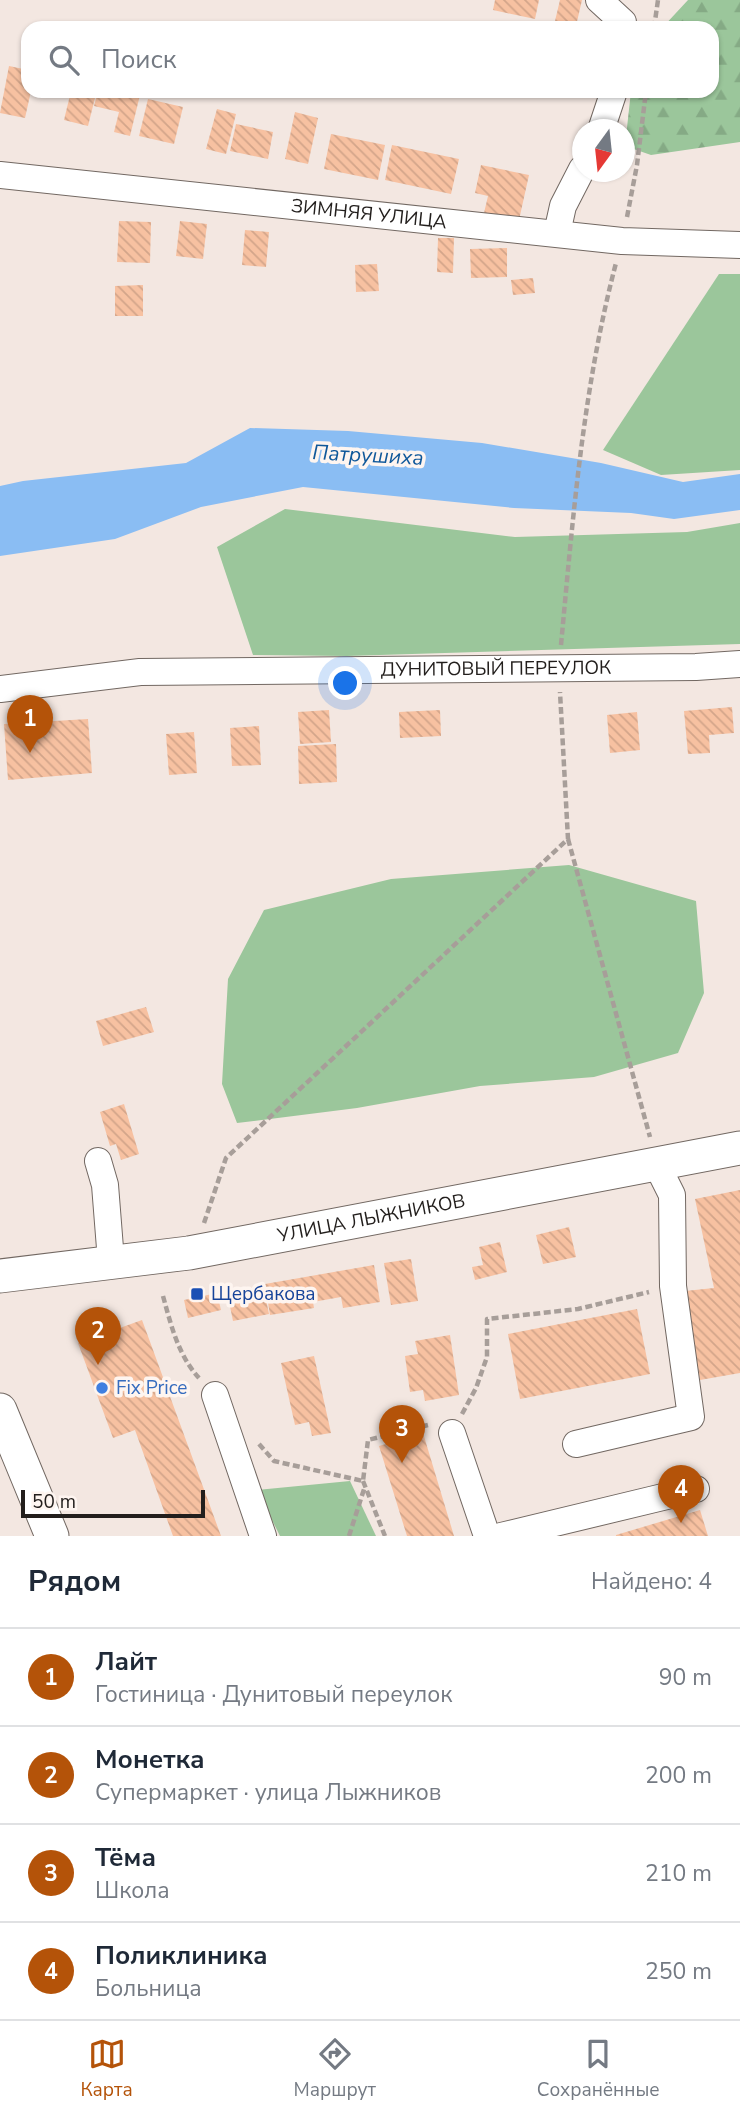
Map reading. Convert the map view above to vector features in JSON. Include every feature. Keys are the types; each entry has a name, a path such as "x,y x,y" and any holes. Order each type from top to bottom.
{"main road":[{"name":"УЛИЦА ЛЫЖНИКОВ","path":"0,1276 189,1253 740,1148"},
{"path":"0,1410 52,1536"}],"street":[{"path":"599,0 619,21"},
{"path":"605,119 612,98"},
{"name":"ЗИМНЯЯ УЛИЦА","path":"0,175 622,241 740,245"},
{"path":"557,233 563,206 576,182"},
{"name":"ДУНИТОВЫЙ ПЕРЕУЛОК","path":"0,689 140,672 696,667 740,664"},
{"path":"98,1161 105,1185 111,1261"},
{"path":"576,1444 691,1417 673,1286 672,1195 657,1165"},
{"path":"215,1395 264,1536"},
{"path":"443,1428 487,1536"},
{"path":"501,1536 696,1489"}],"path":[{"path":"655,21 658,0"},
{"path":"645,98 637,165 622,241 600,323 582,442 559,668 568,839 657,1165"},
{"path":"201,1231 226,1158 568,839"},
{"path":"349,1536 364,1483 368,1440 443,1428 476,1388 487,1357 487,1318 578,1309 673,1286"},
{"path":"163,1296 178,1345 190,1368 215,1395"},
{"path":"257,1442 274,1461 364,1483"},
{"path":"364,1483 385,1536"}],"green space":[{"path":"688,0 740,0 740,142 651,155 635,149 635,119 628,119 630,98 719,98 719,21 668,21"},
{"path":"719,274 740,274 740,470 661,475 603,450"},
{"path":"285,509 515,537 687,532 740,523 740,644 347,656 253,655 217,547"},
{"path":"569,865 696,901 704,993 678,1053 594,1077 480,1086 357,1108 237,1123 222,1084 228,979 264,910 391,879"},
{"path":"350,1481 376,1536 280,1536 257,1490"}],"water":[{"name":"Патрушиха","path":"250,428 348,431 482,443 601,463 683,482 740,474 740,510 674,519 631,513 514,508 303,487 201,507 115,539 0,556 0,486 23,481 186,463"}],"building":[{"path":"495,0 539,0 535,19 493,10"},
{"path":"560,0 582,0 577,21 555,21"},
{"path":"9,66 21,69 21,98 29,98 25,118 0,113"},
{"path":"69,98 95,98 88,126 64,120"},
{"path":"96,98 139,98 130,136 114,132 119,112 94,106"},
{"path":"148,99 183,107 174,144 139,136"},
{"path":"217,109 236,114 226,154 206,149"},
{"path":"295,112 318,118 308,164 285,159"},
{"path":"236,124 273,132 268,159 230,151"},
{"path":"331,134 385,145 378,180 324,169"},
{"path":"392,145 459,159 451,194 385,180"},
{"path":"481,165 529,175 519,220 484,213 488,196 475,193"},
{"path":"119,221 151,222 150,263 117,262"},
{"path":"180,221 207,224 203,259 176,256"},
{"path":"245,230 269,232 266,267 242,265"},
{"path":"438,238 454,238 453,273 437,272"},
{"path":"507,248 507,277 471,278 470,249"},
{"path":"377,264 379,291 356,292 355,265"},
{"path":"533,278 535,293 513,295 511,280"},
{"path":"143,285 143,316 115,316 115,286"},
{"path":"732,707 734,733 709,735 710,753 688,754 684,711"},
{"path":"329,710 331,742 300,744 298,712"},
{"path":"440,710 441,736 400,738 399,712"},
{"path":"637,712 640,750 610,753 607,715"},
{"path":"88,719 92,773 8,780 4,724"},
{"path":"259,726 261,765 232,766 230,728"},
{"path":"194,732 197,773 169,775 166,734"},
{"path":"336,744 337,782 299,784 298,746"},
{"path":"146,1007 154,1032 103,1046 96,1021"},
{"path":"124,1104 139,1154 121,1160 116,1144 110,1146 100,1112"},
{"path":"740,1190 740,1373 700,1380 685,1291 714,1288 695,1199"},
{"path":"569,1227 576,1257 543,1264 536,1235"},
{"path":"500,1242 507,1272 475,1280 472,1267 483,1265 479,1247"},
{"path":"411,1259 418,1301 391,1305 384,1263"},
{"path":"374,1265 380,1302 343,1308 341,1297 313,1302 314,1308 270,1315 265,1284"},
{"path":"263,1285 269,1314 233,1321 227,1292"},
{"path":"217,1293 221,1310 188,1318 184,1300"},
{"path":"637,1309 650,1374 520,1399 508,1334"},
{"path":"142,1320 221,1536 173,1536 135,1430 113,1438 78,1343"},
{"path":"450,1335 459,1395 425,1401 423,1390 410,1392 405,1356 418,1354 415,1341"},
{"path":"314,1356 331,1433 312,1436 309,1422 295,1425 281,1363"},
{"path":"423,1433 454,1536 407,1536 379,1446"},
{"path":"700,1510 708,1536 616,1536 616,1535"}],"place":[{"name":"Лайт","path":"30,753"},
{"name":"Щербакова","path":"197,1294"},
{"name":"Монетка","path":"98,1365"},
{"name":"Fix Price","path":"102,1388"},
{"name":"Тёма","path":"402,1463"},
{"name":"Поликлиника","path":"681,1523"}]}
